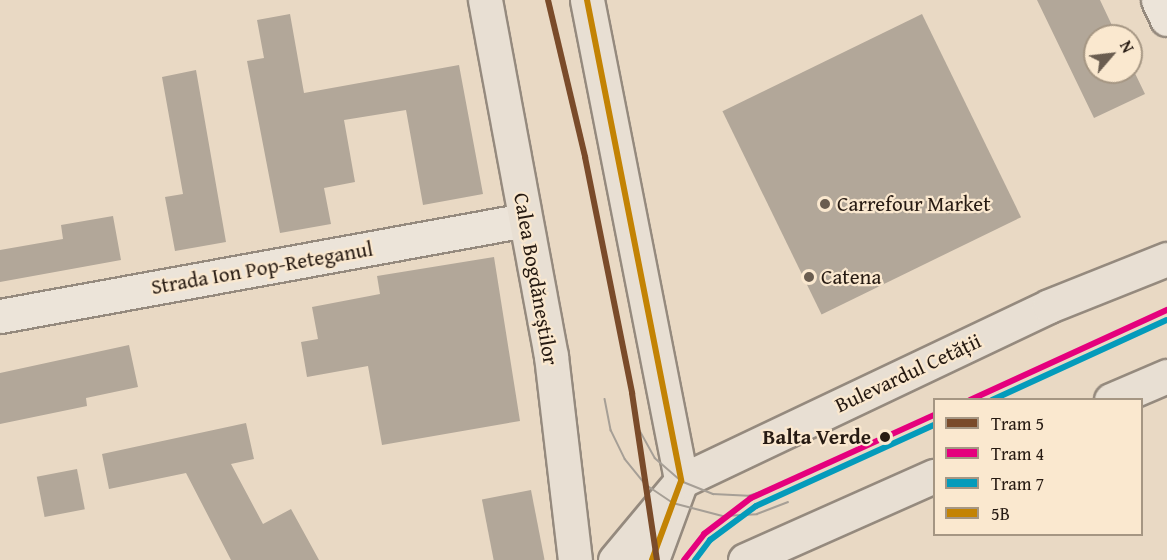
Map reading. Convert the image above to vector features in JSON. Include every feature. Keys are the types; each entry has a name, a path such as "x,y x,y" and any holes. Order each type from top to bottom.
{"main road":[{"name":"Calea Bogdăneștilor","path":"485,0 551,356 575,560"},
{"path":"587,0 681,481 652,560"},
{"name":"Bulevardul Cetății","path":"615,560 681,481 1049,306 1167,259"},
{"path":"1113,398 1167,376"},
{"path":"745,560 933,476"}],"street":[{"path":"1158,0 1167,19"},
{"name":"Strada Ion Pop-Reteganul","path":"0,316 525,220"}],"building":[{"path":"1037,0 1100,0 1111,24 1083,24 1083,84 1140,84 1145,94 1094,118"},
{"path":"290,14 304,93 459,65 483,194 423,205 406,110 344,120 355,182 324,188 331,224 280,233 247,61 264,58 257,20"},
{"path":"922,14 1021,217 822,314 722,111"},
{"path":"196,70 226,242 175,251 165,197 183,194 162,77"},
{"path":"113,216 121,260 0,282 0,250 63,239 61,225"},
{"path":"494,257 520,421 382,445 368,366 307,377 301,342 318,339 312,307 380,294 377,276"},
{"path":"129,345 138,387 86,398 87,406 0,424 0,373"},
{"path":"246,423 254,459 231,464 263,524 291,509 319,560 231,560 186,473 109,489 102,454"},
{"path":"77,469 85,509 45,517 37,477"},
{"path":"531,490 545,560 494,560 482,500"}],"tram line":[{"name":"5","path":"548,0 585,157 632,393 657,560"},
{"name":"4","path":"974,398 1167,310"},
{"name":"7","path":"996,398 1167,320"},
{"path":"632,393 638,427 655,458 681,481 713,494 748,496 781,486"},
{"path":"605,399 611,430 625,459 645,484 673,503 723,516 757,514 788,502"},
{"name":"4","path":"684,560 704,534 751,498 933,415"},
{"name":"7","path":"695,560 710,540 756,506 933,425"}],"transit line":[{"name":"5B","path":"587,0 681,481 652,560"}],"place":[{"name":"Carrefour Market","path":"825,204"},
{"name":"Catena","path":"809,277"},
{"name":"Balta Verde","path":"885,437"}]}
